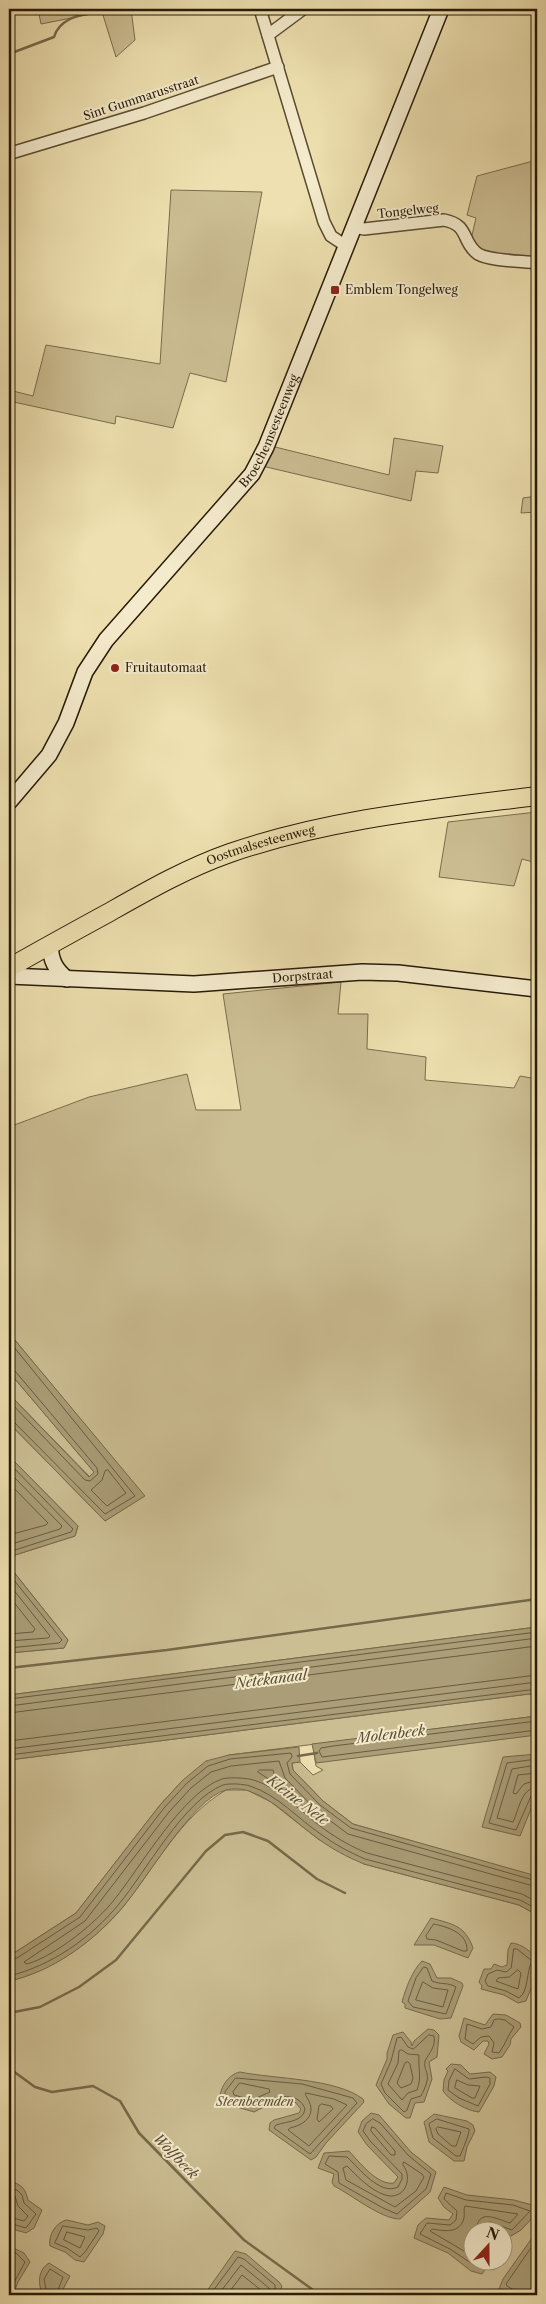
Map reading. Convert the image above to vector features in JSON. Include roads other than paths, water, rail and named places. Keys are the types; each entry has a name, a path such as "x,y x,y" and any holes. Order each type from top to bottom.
{"main road":[{"name":"Oostmalsesteenweg","path":"9,968 160,884 228,854 272,840 338,824 398,813 537,796"}],"street":[{"path":"260,9 324,222 331,236 346,246"},
{"path":"268,36 303,9"},
{"name":"Broechemsesteenweg","path":"9,802 49,756 66,723 85,672 106,640 252,474 266,447 441,9"},
{"name":"Sint Gummarusstraat","path":"12,153 144,113 278,67"},
{"name":"Tongelweg","path":"354,227 364,229 444,220 454,222 465,232 470,246 479,254 537,263"},
{"path":"44,948 60,979"},
{"name":"Dorpstraat","path":"9,976 194,984 362,972 398,973 537,989"}],"water":[{"path":"9,1333 145,1496 105,1521 9,1423 9,1394 89,1477 94,1472 9,1372"},
{"path":"9,1456 78,1526 75,1536 12,1556 9,1552"},
{"path":"9,1566 68,1640 64,1648 9,1653"},
{"name":"Netekanaal","path":"537,1627 537,1693 9,1760 9,1695"},
{"path":"537,1716 537,1735 316,1763 312,1744"},
{"name":"Kleine Nete","path":"299,1747 300,1762 292,1763 293,1770 323,1801 353,1824 533,1875 537,1877 537,1915 519,1905 364,1864 323,1842 268,1800 247,1790 229,1789 213,1796 199,1808 170,1842 122,1908 111,1921 85,1944 41,1971 9,1981 9,1954 14,1953 76,1913 160,1805 183,1780 206,1761 229,1755"},
{"path":"537,1754 537,1794 520,1836 482,1827 503,1757"},
{"path":"431,1918 457,1927 466,1934 473,1948 468,1958 434,1945 414,1945"},
{"path":"511,1943 526,1948 537,1960 537,1965 532,1975 532,1986 526,2001 518,2003 504,1995 481,1989 482,1986 479,1982 484,1969 491,1969 494,1964 502,1967 507,1965 508,1950"},
{"path":"422,1961 430,1964 437,1978 451,1978 462,1983 463,1986 451,2018 440,2019 405,2008 405,2004 402,2002 405,1991 412,1975"},
{"path":"493,2014 506,2015 520,2023 521,2027 511,2039 510,2045 502,2057 492,2059 484,2054 489,2044 488,2041 483,2041 474,2050 461,2042 459,2036 464,2018 485,2025"},
{"path":"428,2029 434,2030 439,2035 437,2057 429,2062 432,2079 424,2102 415,2103 410,2118 406,2118 389,2104 376,2085 387,2059 393,2035 403,2032 412,2046 414,2041"},
{"path":"451,2064 461,2065 470,2074 490,2072 496,2077 494,2086 479,2112 459,2105 443,2091 444,2080 448,2071 446,2069"},
{"path":"236,2073 321,2083 351,2092 363,2099 364,2102 326,2143 316,2157 311,2160 269,2130 270,2123 274,2120 299,2113 301,2109 295,2102 268,2105 254,2112 220,2102 222,2088 225,2083"},
{"path":"371,2113 379,2115 411,2152 436,2172 430,2192 400,2219 392,2218 376,2211 334,2186 332,2182 334,2174 318,2168 324,2153 349,2151 375,2177 388,2183 394,2183 398,2177 367,2145 358,2132 362,2121"},
{"path":"434,2114 467,2121 473,2125 475,2131 467,2147 464,2161 454,2161 429,2142 424,2122"},
{"path":"15,2183 21,2186 28,2200 42,2210 34,2228 26,2233 9,2228 9,2186"},
{"path":"444,2187 467,2195 514,2200 536,2206 537,2213 521,2230 514,2234 514,2222 464,2222 464,2266 448,2253 414,2238 418,2225 426,2218 449,2220 453,2214 444,2207 438,2198"},
{"path":"67,2220 88,2225 98,2222 105,2226 103,2234 84,2262 75,2260 65,2252 50,2246 50,2238 56,2226"},
{"path":"537,2231 538,2256 536,2273 527,2295 515,2295 499,2289 508,2272 514,2272 514,2263"},
{"path":"9,2246 24,2253 30,2262 18,2282 13,2295 9,2295"},
{"path":"235,2251 246,2254 279,2282 282,2286 279,2295 204,2295"},
{"path":"49,2263 70,2276 60,2295 38,2295 41,2291 41,2272"}],"waterway":[{"path":"9,54 54,37 57,30 68,20 105,9"},
{"path":"9,1668 167,1650 537,1599"},
{"name":"Molenbeek","path":"298,1756 317,1753"},
{"path":"9,2013 40,2007 79,1987 116,1960 206,1851 225,1835 243,1832 268,1841 317,1879 345,1893"},
{"name":"Wolfbeek","path":"9,2068 35,2087 52,2092 93,2086 120,2101 139,2133 244,2240 320,2295"}],"place":[{"name":"Emblem Tongelweg","path":"335,290"},
{"name":"Fruitautomaat","path":"115,668"}],"park label":[{"name":"Steenbeemden","path":"255,2102"}]}
